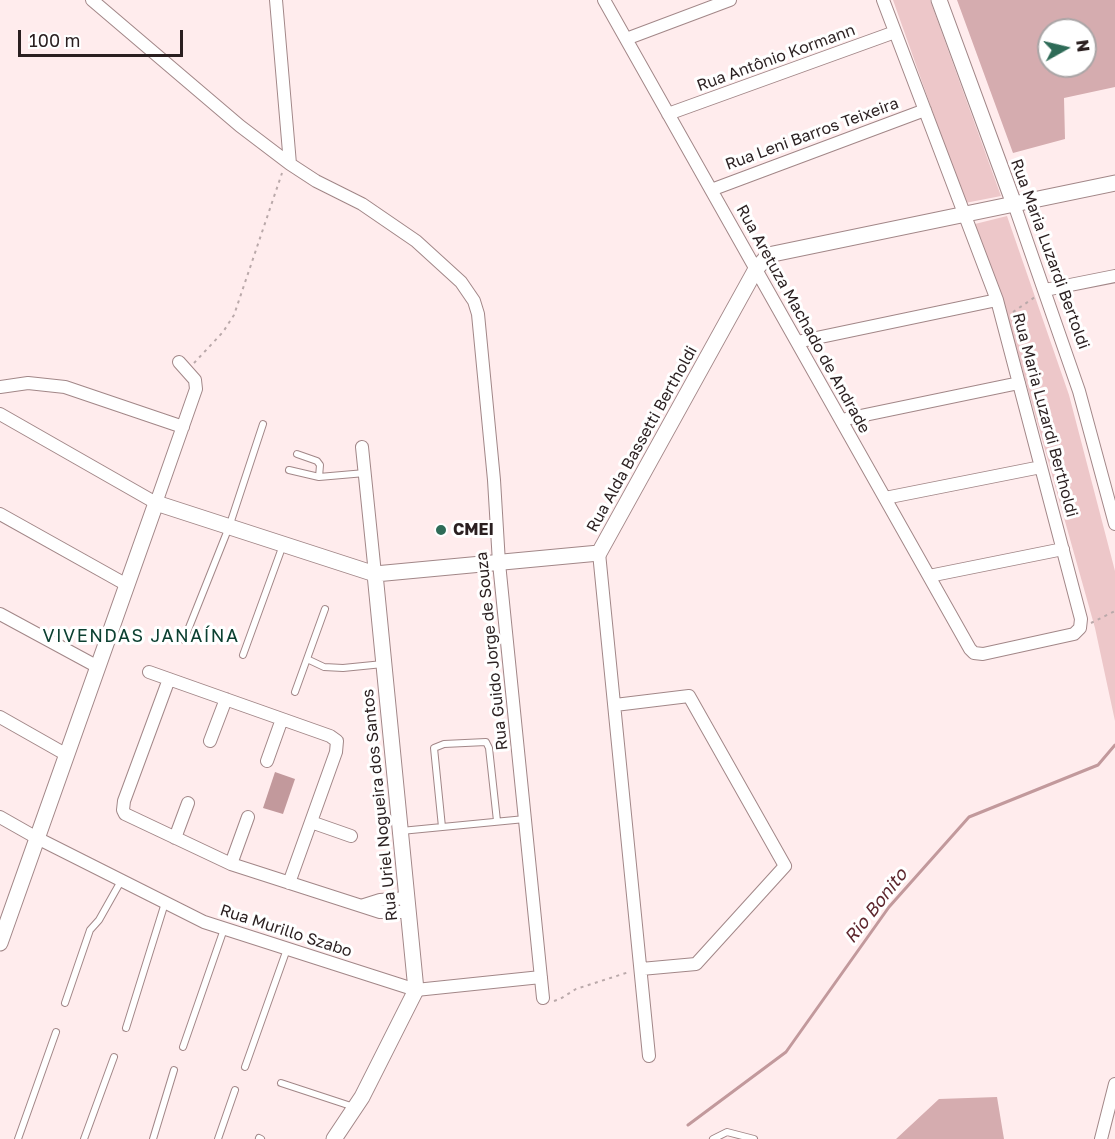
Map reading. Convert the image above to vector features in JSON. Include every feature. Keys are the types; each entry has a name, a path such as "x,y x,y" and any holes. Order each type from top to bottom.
{"street":[{"name":"Rua Guido Jorge de Souza","path":"92,0 240,126 290,164 316,181 362,204 416,242 448,269 469,291 474,301 479,324 543,998"},
{"path":"276,0 290,164"},
{"name":"Rua Aretuza Machado de Andrade","path":"604,0 967,644 974,653 983,654 1074,634 1080,628"},
{"path":"626,39 730,0"},
{"path":"883,0 964,214"},
{"name":"Rua Maria Luzardi Bertoldi","path":"939,0 1045,290 1079,391 1115,524"},
{"name":"Rua Antônio Kormann","path":"668,114 895,32"},
{"name":"Rua Leni Barros Teixeira","path":"711,190 925,110"},
{"name":"Rua Alda Bassetti Bertholdi","path":"156,503 375,574 599,553 756,269 767,257 1115,183"},
{"name":"Rua Maria Luzardi Bertholdi","path":"964,214 997,300 1081,619 1080,628"},
{"path":"1045,290 1115,276"},
{"path":"797,342 997,300"},
{"path":"0,943 5,914 37,838 196,389 195,380 184,366"},
{"path":"0,387 28,383 65,387 183,427"},
{"path":"841,420 1019,383"},
{"path":"0,414 156,503"},
{"name":"Rua Uriel Nogueira dos Santos","path":"362,447 416,990"},
{"path":"885,498 1041,467"},
{"path":"0,514 127,585"},
{"path":"929,576 1063,549"},
{"path":"599,553 650,1056"},
{"path":"0,614 98,668"},
{"path":"149,672 330,736 337,741 336,752 290,883"},
{"path":"169,679 124,801 123,810 129,817 231,864 361,906 385,913 408,905"},
{"path":"615,705 689,696 785,866 696,964 641,969"},
{"path":"210,741 226,699"},
{"path":"0,717 67,755"},
{"path":"267,761 282,719"},
{"path":"175,838 188,802"},
{"name":"Rua Murillo Szabo","path":"0,817 204,922 416,990 541,977"},
{"path":"231,864 248,817"},
{"path":"311,822 351,836"},
{"path":"334,1139 356,1107 416,990"},
{"path":"1101,1139 1115,1084"}],"lane":[{"path":"184,640 229,527 263,424"},
{"path":"297,454 317,461 320,465 319,477"},
{"path":"289,470 319,477 365,473"},
{"path":"243,656 283,544"},
{"path":"295,692 325,609"},
{"path":"307,659 324,667 343,668 384,663"},
{"path":"442,827 434,748 452,743 486,741 489,748 497,821"},
{"path":"400,831 525,819"},
{"path":"65,1003 90,930 99,920 122,881"},
{"path":"126,1028 165,903"},
{"path":"183,1047 224,929"},
{"path":"245,1067 287,949"},
{"path":"18,1139 56,1032"},
{"path":"84,1139 114,1057"},
{"path":"153,1139 174,1070"},
{"path":"280,1083 356,1107"},
{"path":"218,1139 235,1090"},
{"path":"713,1139 727,1132 754,1139"}],"path":[{"path":"184,366 223,332 234,315 281,174 290,164"},
{"path":"1002,319 1045,290"},
{"path":"1080,628 1115,611"},
{"path":"543,998 548,1001 560,999 576,989 641,969"}],"shaded area":[{"path":"893,0 930,0 1001,196 965,203"},
{"path":"957,0 1115,0 1115,87 1064,98 1065,139 1013,153"},
{"path":"1007,216 1069,395 1115,571 1115,721 1095,628 1002,297 975,224"},
{"path":"275,772 295,779 283,814 263,808"},
{"path":"997,1097 1004,1139 896,1139 939,1099"}],"waterway":[{"name":"Rio Bonito","path":"688,1125 786,1052 889,907 969,817 1098,765 1115,745"}],"place":[{"name":"CMEI","path":"441,530"}],"district":[{"name":"VIVENDAS JANAÍNA","path":"141,636"}]}
